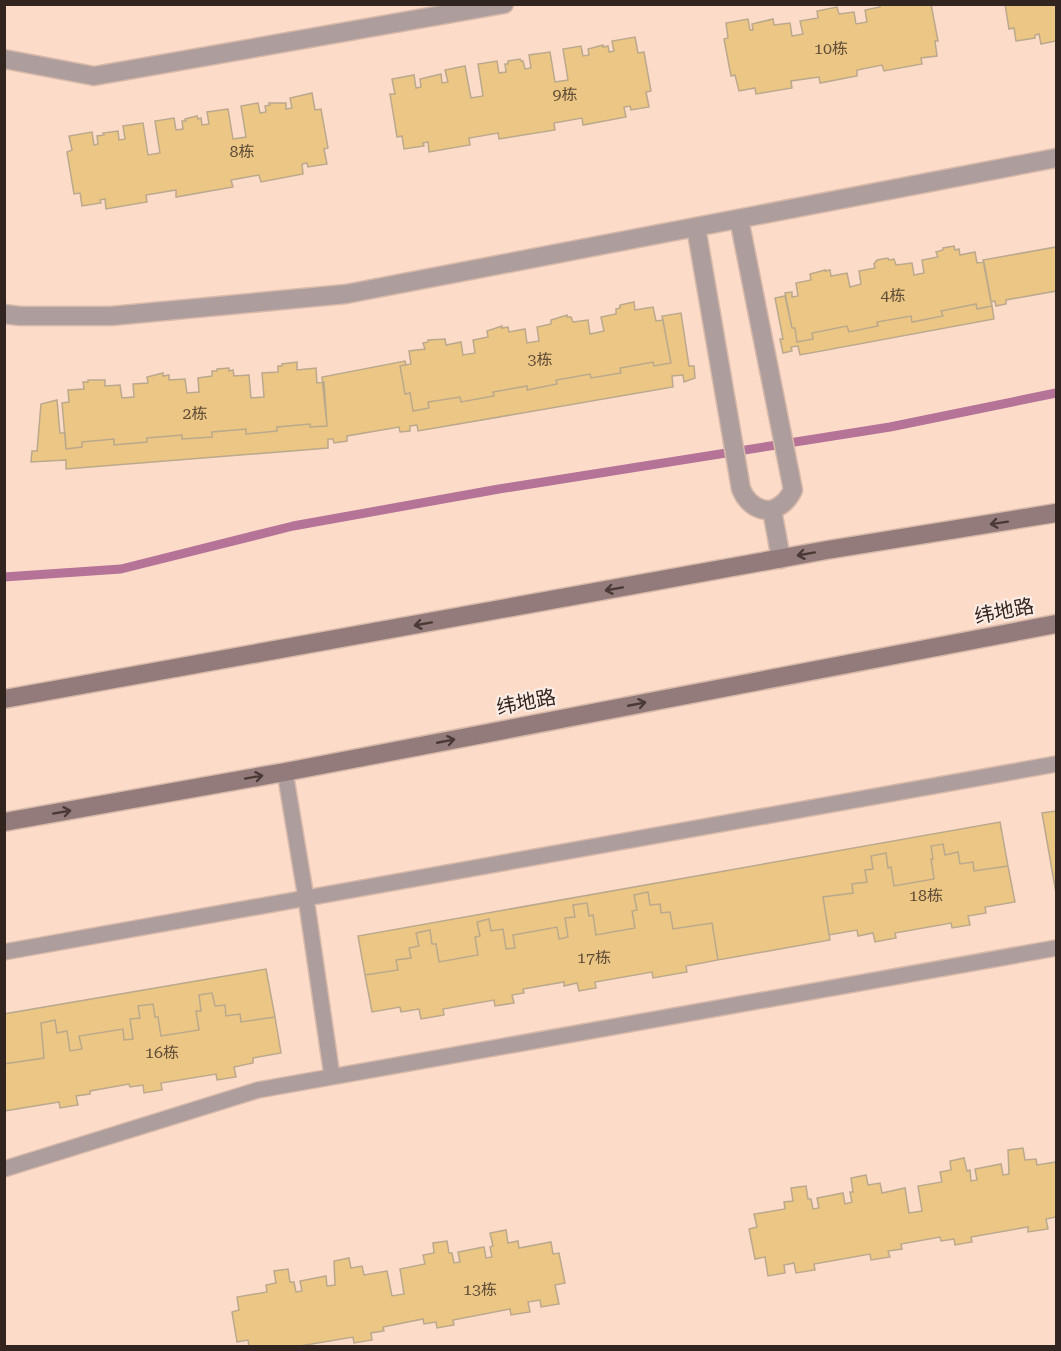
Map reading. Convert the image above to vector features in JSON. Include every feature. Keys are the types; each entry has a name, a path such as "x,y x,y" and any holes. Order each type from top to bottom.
{"main road":[{"path":"4,699 781,559 1056,513"},
{"name":"纬地路","path":"4,822 285,772 1056,624"}],"street":[{"path":"4,59 94,76 504,4"},
{"path":"4,314 111,316 346,294 1056,158"},
{"path":"696,227 741,489 744,498 751,504 765,510 772,510 782,506 789,499 793,490 739,219"},
{"path":"772,510 781,559"}],"lane":[{"path":"4,952 1056,764"},
{"path":"285,772 332,1077"},
{"path":"4,1168 258,1090 1056,948"}],"building":[{"path":"879,4 931,4 938,41 935,41 937,56 921,58 922,64 884,71 882,65 857,70 857,76 820,83 819,77 791,81 792,88 756,94 755,88 739,91 735,75 731,76 724,39 728,38 726,23 748,19 750,30 753,30 752,24 773,19 774,25 790,23 792,36 803,34 800,21 818,18 817,11 837,7 839,14 854,12 856,24 867,22 865,10 880,7"},
{"path":"1005,4 1056,4 1056,41 1041,44 1039,34 1035,35 1035,38 1016,41 1014,28 1009,29"},
{"path":"635,37 638,53 644,52 651,91 646,92 649,107 631,110 630,106 624,107 626,117 583,125 582,118 554,123 555,130 499,139 498,133 469,138 470,145 429,152 428,142 423,143 424,146 404,149 402,136 397,137 390,94 395,94 392,79 414,75 416,88 421,87 420,79 441,74 442,83 448,82 445,70 465,66 471,98 483,96 478,64 497,61 499,73 506,72 505,64 508,64 508,61 520,59 525,69 531,68 529,55 550,52 555,82 568,80 563,49 581,46 583,56 589,55 588,49 603,45 603,47 608,46 609,52 614,51 612,41"},
{"path":"312,93 315,110 321,109 328,148 324,149 327,164 308,167 307,163 302,164 303,174 261,182 259,175 231,180 233,187 176,197 176,190 146,195 147,202 106,209 105,199 100,200 101,203 82,206 80,193 74,194 67,152 72,150 69,136 92,132 94,145 98,144 97,136 104,135 103,133 118,131 119,140 125,139 123,126 143,123 148,155 160,153 155,121 174,118 176,130 183,129 182,121 186,121 185,119 197,116 198,119 201,118 202,125 209,124 207,112 228,109 233,139 246,137 241,106 258,103 260,113 266,112 265,106 270,105 269,103 286,103 286,109 292,108 290,98"},
{"path":"954,246 955,250 959,249 960,255 975,252 977,263 984,262 992,306 977,309 976,304 941,311 943,316 912,322 911,316 877,322 878,326 849,332 847,326 812,333 813,339 797,342 785,293 792,292 792,297 798,296 796,283 811,280 810,274 825,270 830,270 831,276 847,273 850,287 861,284 859,271 875,268 874,264 877,260 888,258 889,260 894,259 896,265 912,263 914,275 924,273 922,260 938,257 936,252"},
{"path":"1056,247 1056,291 1006,300 1006,304 996,306 995,301 991,302 983,260"},
{"path":"785,296 797,342 813,339 812,333 847,326 849,332 878,326 877,322 911,316 912,322 943,316 941,311 976,304 977,309 992,306 994,319 800,355 798,346 791,347 792,351 783,353 780,339 783,339 775,298"},
{"path":"634,302 635,310 653,307 656,321 663,320 671,363 654,366 653,362 620,368 621,373 591,378 590,374 556,380 557,384 527,390 527,386 493,392 494,396 461,402 460,397 428,402 429,408 413,411 410,393 405,394 400,366 411,364 409,351 425,349 423,343 428,340 445,339 446,345 461,342 463,355 475,353 473,340 488,337 487,331 502,326 502,328 508,327 509,332 525,329 527,343 539,341 537,327 551,324 551,320 567,315 573,322 588,320 590,334 604,331 601,317 616,314 616,309 620,308 620,305"},
{"path":"681,313 689,366 694,366 695,378 684,382 683,375 672,376 673,387 418,431 417,425 410,426 410,431 400,432 399,427 347,436 347,441 334,443 333,439 328,439 328,448 66,469 66,460 31,462 32,451 37,451 41,404 57,400 60,433 65,433 66,449 82,447 82,442 114,439 114,445 147,442 147,438 182,435 182,439 212,437 212,432 246,429 246,434 277,431 277,427 310,424 310,427 327,426 322,377 405,361 406,365 400,366 405,394 410,393 413,411 429,408 428,402 460,397 461,402 494,396 493,392 527,386 527,390 557,384 556,380 590,374 591,378 621,373 620,368 653,362 654,366 671,363 662,316"},
{"path":"297,362 297,370 316,368 317,383 324,382 327,426 310,427 310,424 277,427 277,431 246,434 246,429 212,432 212,437 182,439 182,435 147,438 147,442 114,445 114,439 82,442 82,447 66,449 62,403 69,402 68,390 84,389 83,382 88,382 88,380 105,380 105,386 120,385 122,398 134,397 133,384 148,383 147,377 163,373 163,376 169,375 169,380 185,379 187,393 199,392 198,378 212,376 212,371 217,371 217,369 229,368 229,371 233,370 234,376 249,375 251,398 264,397 262,373 278,372 278,366"},
{"path":"1056,811 1056,893 1042,813"},
{"path":"1000,822 1008,866 974,871 973,862 960,864 958,852 945,855 943,844 931,846 934,879 894,886 886,853 871,856 873,869 865,870 867,882 852,884 853,893 823,897 830,940 718,960 712,923 673,929 670,912 661,913 660,904 650,905 648,892 634,895 637,910 632,911 635,928 596,935 593,915 589,916 587,903 573,905 575,917 565,918 568,937 559,939 557,927 513,935 515,948 506,949 503,929 491,931 489,919 477,922 480,936 475,937 478,955 439,962 436,944 432,944 430,930 416,933 419,946 409,948 411,958 396,960 398,970 365,975 358,936"},
{"path":"943,844 945,855 958,852 960,864 973,862 974,871 1008,866 1015,902 985,907 986,913 968,916 970,925 952,928 951,923 895,933 896,938 875,942 873,933 858,936 857,930 829,935 823,897 853,893 852,884 867,882 865,870 873,869 871,856 886,853 894,886 934,879 931,846"},
{"path":"648,892 650,905 660,904 661,913 670,912 673,929 712,923 718,960 686,966 687,972 653,978 652,972 595,982 596,988 579,991 577,983 564,986 564,982 523,989 524,993 512,995 514,1003 495,1006 494,1000 443,1009 444,1015 421,1019 419,1009 401,1012 400,1007 372,1012 365,975 398,970 396,960 411,958 409,948 419,946 416,933 430,930 432,944 436,944 439,962 478,955 475,937 480,936 477,922 489,919 491,931 503,929 506,949 515,948 513,935 557,927 559,939 568,937 565,918 575,917 573,905 587,903 589,916 593,915 596,935 635,928 632,911 637,910 634,895"},
{"path":"266,969 275,1017 241,1022 240,1014 226,1016 225,1005 215,1006 212,993 199,995 201,1011 196,1011 199,1030 161,1036 153,1004 138,1006 140,1018 130,1019 133,1039 124,1040 123,1029 79,1036 82,1049 70,1051 67,1031 57,1033 55,1020 41,1023 44,1058 4,1064 4,1014"},
{"path":"212,993 215,1006 225,1005 226,1016 240,1014 241,1022 275,1017 281,1053 253,1058 253,1063 234,1067 236,1077 217,1080 216,1074 161,1083 162,1090 144,1093 143,1085 130,1087 129,1084 76,1096 78,1105 60,1108 59,1102 4,1111 4,1064 44,1058 41,1023 55,1020 57,1033 67,1031 70,1051 82,1049 79,1036 123,1029 124,1040 133,1039 130,1019 140,1018 138,1006 153,1004 161,1036 199,1030 196,1011 201,1011 199,995"},
{"path":"1023,1148 1025,1160 1036,1159 1037,1165 1056,1162 1056,1217 1046,1219 1048,1229 1028,1232 1028,1227 971,1237 972,1242 955,1245 954,1239 941,1241 940,1237 901,1244 902,1249 888,1251 890,1257 871,1260 870,1254 814,1264 815,1270 796,1273 794,1263 784,1265 785,1273 768,1276 765,1257 755,1259 749,1229 757,1227 754,1214 785,1209 784,1202 793,1201 791,1188 806,1186 808,1199 811,1199 813,1209 819,1208 817,1198 843,1193 845,1204 852,1202 851,1178 866,1175 868,1185 880,1183 882,1193 905,1188 909,1213 922,1211 918,1186 942,1182 940,1172 951,1170 950,1161 964,1158 967,1171 970,1170 971,1181 977,1180 975,1169 1001,1164 1003,1175 1009,1174 1008,1150"},
{"path":"506,1230 508,1243 518,1241 519,1248 551,1242 553,1254 559,1253 565,1283 555,1285 559,1304 541,1307 540,1300 528,1302 530,1312 511,1315 510,1309 453,1320 454,1325 437,1328 436,1322 424,1324 423,1319 383,1327 384,1331 371,1333 372,1340 354,1343 353,1337 300,1346 249,1346 248,1340 237,1342 232,1312 239,1310 237,1297 267,1292 266,1285 276,1283 274,1271 288,1269 290,1282 294,1282 296,1292 302,1291 300,1281 326,1276 327,1286 335,1285 334,1261 349,1258 351,1268 362,1266 364,1275 387,1271 392,1296 404,1294 400,1269 425,1264 423,1255 434,1253 433,1243 447,1241 454,1263 460,1262 458,1252 484,1247 486,1258 492,1257 490,1247 493,1246 490,1233"}],"waterway":[{"path":"4,577 121,569 293,526 499,489 890,427 1056,393"}]}
